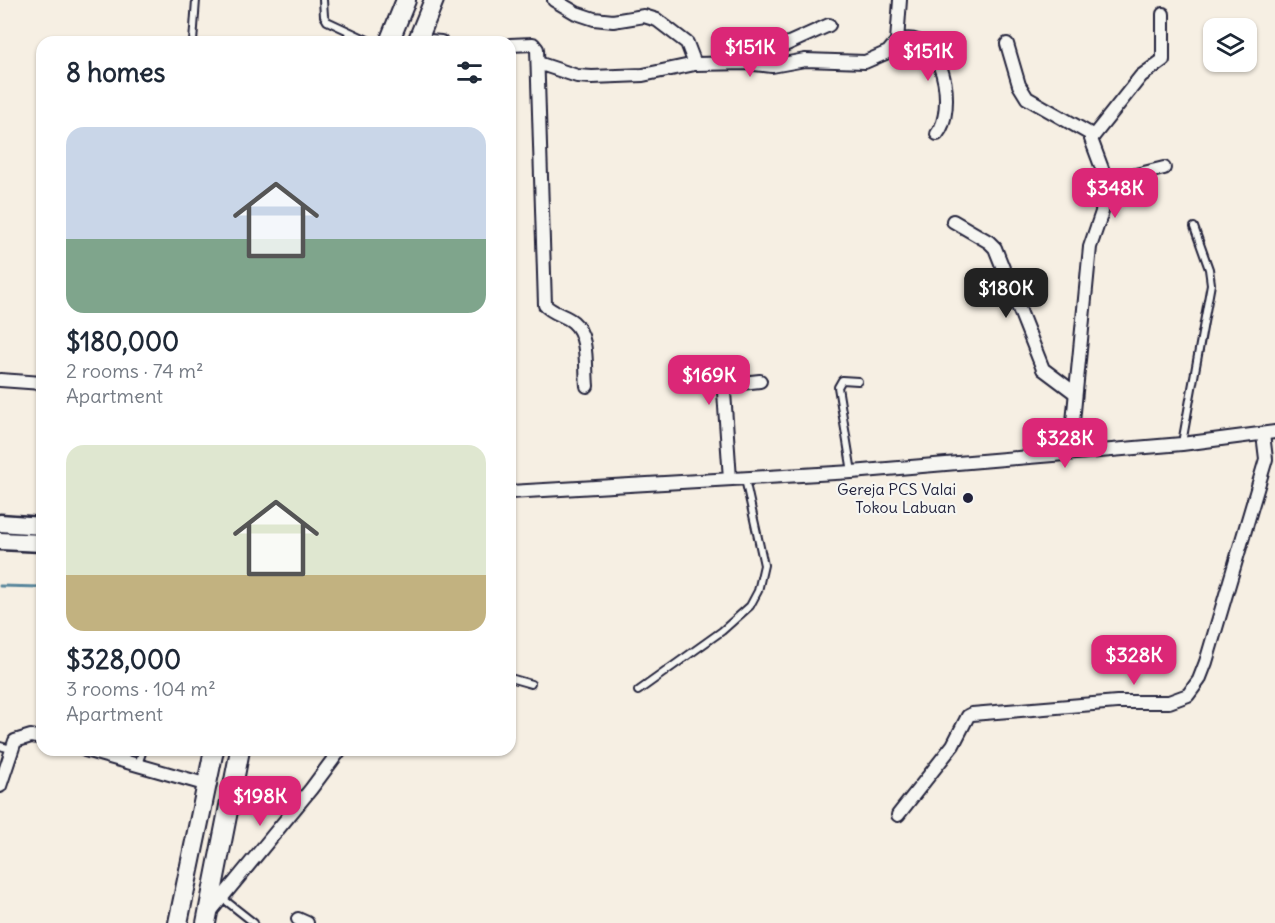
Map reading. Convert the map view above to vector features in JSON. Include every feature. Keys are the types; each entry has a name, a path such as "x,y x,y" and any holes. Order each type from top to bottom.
{"main road":[{"path":"391,36 406,0"},
{"path":"420,36 434,0"},
{"path":"0,523 36,526"},
{"path":"0,540 36,543"},
{"path":"178,923 213,756"},
{"path":"207,919 239,756"}],"street":[{"path":"554,0 576,13 594,19 613,21 644,16 657,20 687,43 695,64"},
{"path":"897,41 900,0"},
{"path":"1070,453 1090,247 1102,212 1107,182 1091,143 1092,135 1141,76 1163,60 1163,14"},
{"path":"746,63 829,25"},
{"path":"538,63 577,76 592,77 642,75 695,64 746,63 772,66 805,60 865,62 888,52 897,41 905,38 920,40 930,47 940,63 945,121 937,134"},
{"path":"516,45 533,44 537,49 545,305 549,310 574,322 579,328 583,337 587,386"},
{"path":"1007,45 1019,86 1027,98 1092,135"},
{"path":"1107,182 1164,168"},
{"path":"953,221 989,242 995,248 1043,369 1075,393"},
{"path":"0,380 36,383"},
{"path":"730,479 724,392 732,384 760,381"},
{"path":"0,389 15,382"},
{"path":"516,492 852,472 1182,444 1269,433 1266,459 1255,502 1206,662 1199,680 1188,695 1169,702 1117,702 972,714 968,716 953,744 898,815"},
{"path":"0,786 6,747 22,737 36,738"},
{"path":"108,756 208,785"},
{"path":"207,919 220,897 336,756"}],"lane":[{"path":"194,36 196,0"},
{"path":"323,0 324,16 327,21 358,36"},
{"path":"348,36 349,32"},
{"path":"1182,444 1211,284 1209,269 1194,227"},
{"path":"852,472 838,387 842,380 858,381"},
{"path":"638,691 722,631 750,606 758,591 764,565 745,478"},
{"path":"516,680 531,684"},
{"path":"138,764 141,756"},
{"path":"220,897 254,923"}],"waterway":[{"path":"0,586 36,587"}],"place":[{"name":"Gereja PCS Valai Tokou Labuan","path":"968,498"}]}
